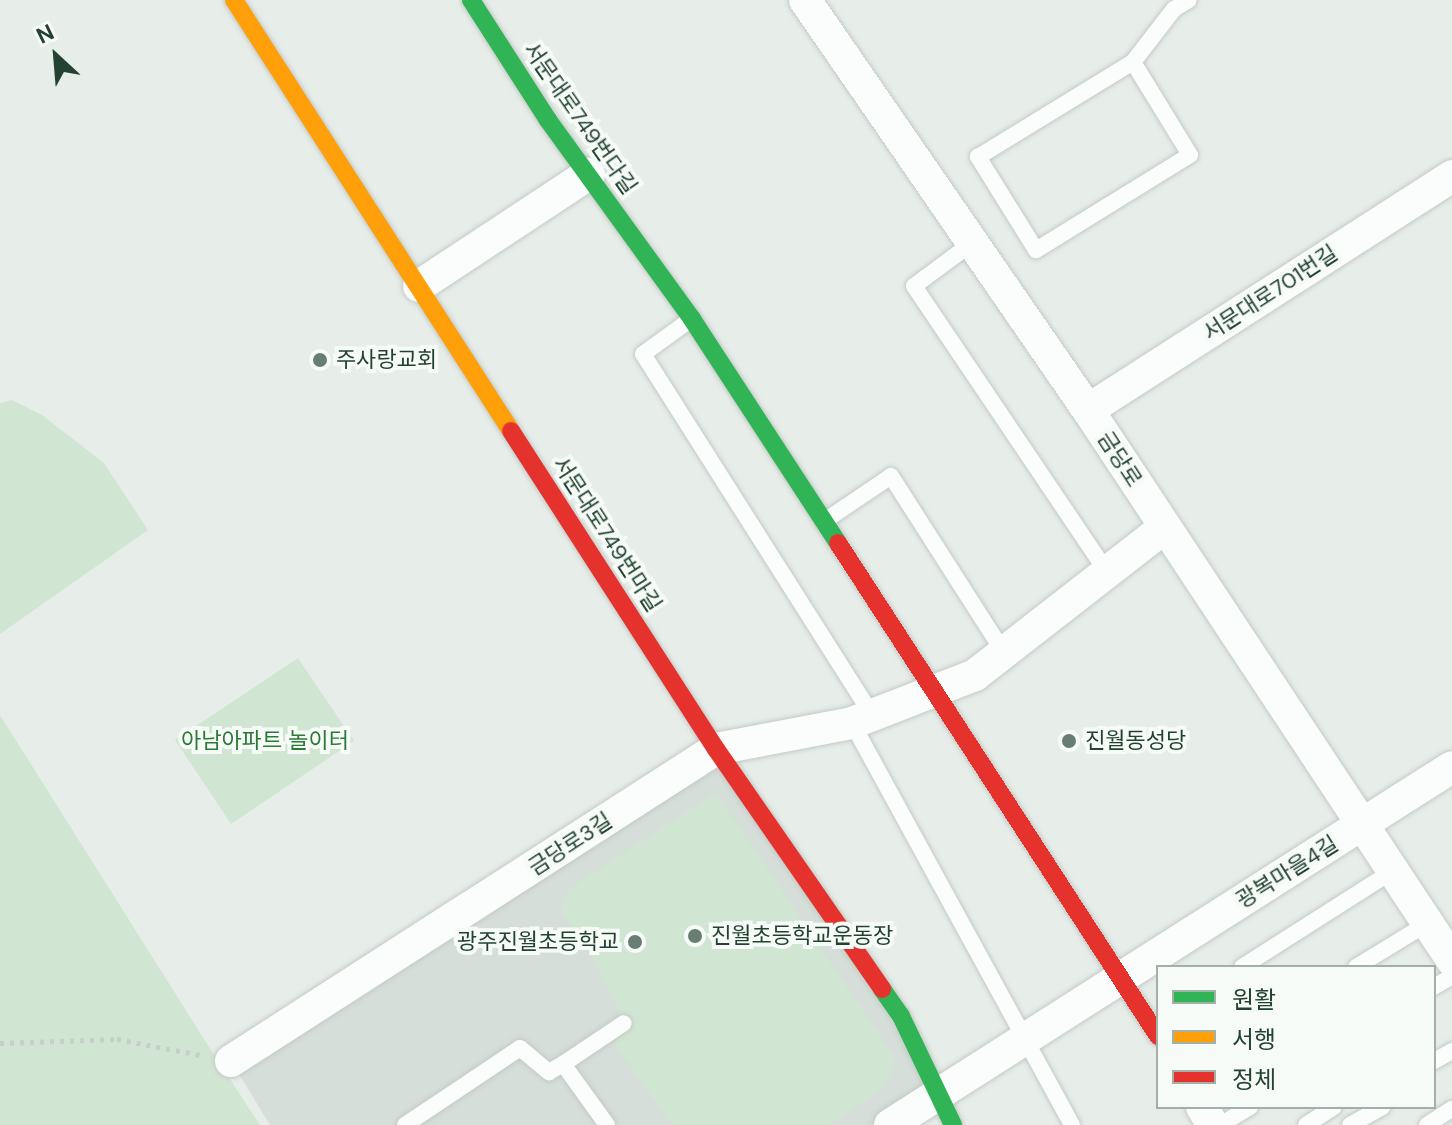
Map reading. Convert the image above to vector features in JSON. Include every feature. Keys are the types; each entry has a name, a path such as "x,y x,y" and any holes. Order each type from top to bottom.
{"street":[{"name":"서문대로749번마길","path":"234,0 716,749 901,1016 953,1125"},
{"name":"서문대로749번다길","path":"471,0 692,319"},
{"name":"금당로","path":"805,0 1088,410 1452,960"},
{"path":"419,286 589,174"},
{"name":"서문대로701번길","path":"1088,410 1452,176"},
{"path":"692,319 1156,1027"},
{"name":"금당로3길","path":"231,1061 716,749 862,719 975,675 1165,527"},
{"name":"광복마을4길","path":"890,1125 1121,975 1452,767"}],"lane":[{"path":"1133,62 1190,155 1036,250 978,157 1133,62 1174,9 1189,0"},
{"path":"972,243 914,286 1107,572"},
{"path":"692,319 643,354 862,719 1024,1038 1072,1125"},
{"path":"824,521 891,476 1003,651"},
{"path":"1245,965 1394,870"},
{"path":"1359,965 1428,923"},
{"path":"405,1125 520,1048 549,1072 624,1023"},
{"path":"563,1064 607,1125"},
{"path":"1220,1125 1247,1109"},
{"path":"1306,1125 1332,1109"},
{"path":"1337,1109 1349,1125 1378,1109"},
{"path":"1427,1125 1452,1109"}],"path":[{"path":"0,1043 117,1039 231,1061"}],"shaded area":[{"name":"광주진월초등학교","path":"716,749 938,1093 890,1125 270,1125 231,1061"}],"green space":[{"path":"12,400 42,415 104,463 148,530 0,634 0,403"},
{"name":"아남아파트 놀이터","path":"298,658 354,741 231,824 175,740"},
{"path":"0,715 209,1047 260,1125 0,1125"},
{"name":"진월초등학교운동장","path":"710,797 719,798 896,1060 885,1086 830,1125 672,1125 614,1043 624,1023 597,964 560,909 569,889"}],"traffic: fast":[{"path":"471,0 548,120 692,319 838,543"},
{"path":"882,989 901,1016 953,1125"}],"traffic: slow":[{"path":"234,0 511,431"}],"traffic: jam":[{"path":"511,431 716,749 882,989"},
{"path":"838,543 1156,1033"}],"place":[{"name":"주사랑교회","path":"320,360"},
{"name":"진월동성당","path":"1069,741"},
{"name":"진월초등학교운동장","path":"695,936"},
{"name":"광주진월초등학교","path":"635,942"}]}
